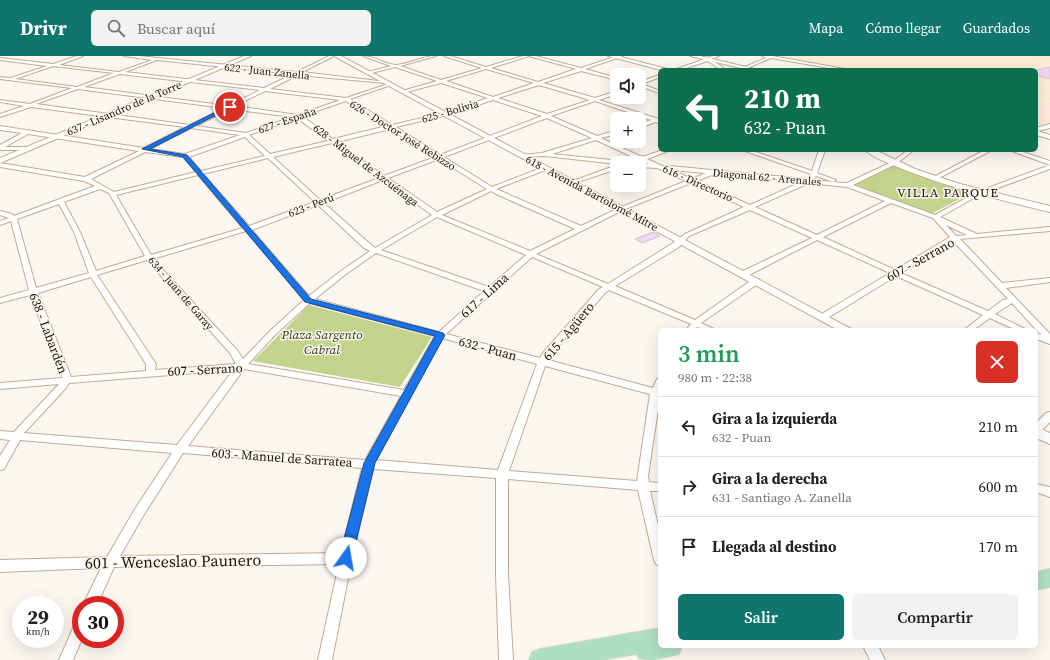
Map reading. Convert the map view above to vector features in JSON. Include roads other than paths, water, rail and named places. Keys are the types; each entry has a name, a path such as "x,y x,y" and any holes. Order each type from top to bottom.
{"main road":[{"name":"637 - Lisandro de la Torre","path":"1,161 248,56"},
{"name":"618 - Avenida Bartolomé Mitre","path":"337,56 843,328"},
{"path":"616,56 661,68"},
{"path":"693,56 746,68"},
{"path":"1038,129 1050,126"},
{"path":"1038,134 1050,137"},
{"path":"873,152 894,163 979,193 1050,209"},
{"path":"1038,431 1050,439"},
{"path":"1038,572 1050,569"},
{"path":"1038,581 1050,578"},
{"path":"540,660 658,639"},
{"path":"592,660 660,648"}],"street":[{"path":"0,82 82,56"},
{"name":"622 - Juan Zanella","path":"126,56 387,83"},
{"path":"0,116 165,56"},
{"path":"328,56 337,56"},
{"path":"86,179 296,74 337,56"},
{"name":"616 - Directorio","path":"365,56 547,116 639,156"},
{"path":"369,73 434,56"},
{"path":"446,56 658,120"},
{"path":"404,92 527,56"},
{"path":"530,56 610,78"},
{"name":"625 - Bolivia","path":"113,194 444,114 580,70 616,56"},
{"path":"682,68 717,56"},
{"path":"764,56 836,68"},
{"path":"746,68 770,57"},
{"name":"626 - Doctor José Rebizzo","path":"0,59 346,99 492,189 579,228"},
{"path":"708,59 721,68"},
{"path":"804,68 813,64"},
{"path":"646,82 658,77"},
{"name":"628 - Miguel de Azcuénaga","path":"0,78 298,116 434,215 707,328"},
{"name":"627 - España","path":"185,156 387,83"},
{"path":"646,87 658,91"},
{"name":"623 - Perú","path":"0,301 248,229 547,116 610,95"},
{"path":"0,101 245,134 367,246 374,250 490,290"},
{"path":"646,124 658,120"},
{"path":"0,128 185,156 308,300"},
{"path":"0,134 8,129"},
{"path":"0,148 27,132"},
{"path":"542,155 610,134"},
{"path":"0,148 29,149"},
{"path":"646,157 662,152"},
{"path":"750,152 812,177 847,185 935,217 974,235"},
{"path":"812,177 821,152"},
{"path":"847,185 894,163 909,152"},
{"path":"935,178 985,152"},
{"path":"1018,152 1050,162"},
{"path":"523,156 542,155 610,162"},
{"name":"616 - Directorio","path":"646,159 1018,328"},
{"name":"634 - Juan de Garay","path":"1,161 86,179 113,194 149,258 234,352 242,366"},
{"name":"Diagonal 62 - Arenales","path":"646,166 714,172 812,177 847,185"},
{"path":"935,217 979,193 1050,167"},
{"path":"94,596 110,562 144,502 179,449 242,366 308,300 374,250 434,215 492,189 546,168"},
{"path":"572,182 610,169"},
{"name":"617 - Lima","path":"325,660 346,558 369,463 440,335 529,255 579,228 621,208 714,172"},
{"name":"615 - Agüero","path":"506,660 502,574 502,475 542,362 607,286 676,245 679,240 687,235 812,177"},
{"path":"0,223 101,186"},
{"path":"61,201 77,232 93,274 151,364 150,372"},
{"path":"744,274 890,201"},
{"path":"0,213 10,215 13,218"},
{"path":"935,217 1050,340"},
{"name":"638 - Labardén","path":"0,466 25,425 63,386 67,376 33,291 13,218"},
{"name":"607 - Serrano","path":"824,317 953,238 1050,229"},
{"path":"999,286 1050,280"},
{"path":"692,328 728,298 756,281"},
{"name":"632 - Puan","path":"308,300 658,392"},
{"path":"971,328 1006,302 1013,300"},
{"path":"1038,337 1050,340"},
{"name":"607 - Serrano","path":"0,386 150,372 242,366 408,394"},
{"path":"658,392 643,476 643,486 658,551"},
{"path":"1038,428 1050,416"},
{"name":"603 - Manuel de Sarratea","path":"0,435 658,487"},
{"path":"1038,489 1050,492"},
{"name":"601 - Wenceslao Paunero","path":"0,566 110,562 346,558"},
{"path":"66,660 72,646"},
{"path":"871,648 878,660"}],"district":[{"name":"VILLA PARQUE","path":"948,192"}],"park label":[{"name":"Plaza Sargento Cabral","path":"322,342"}]}
